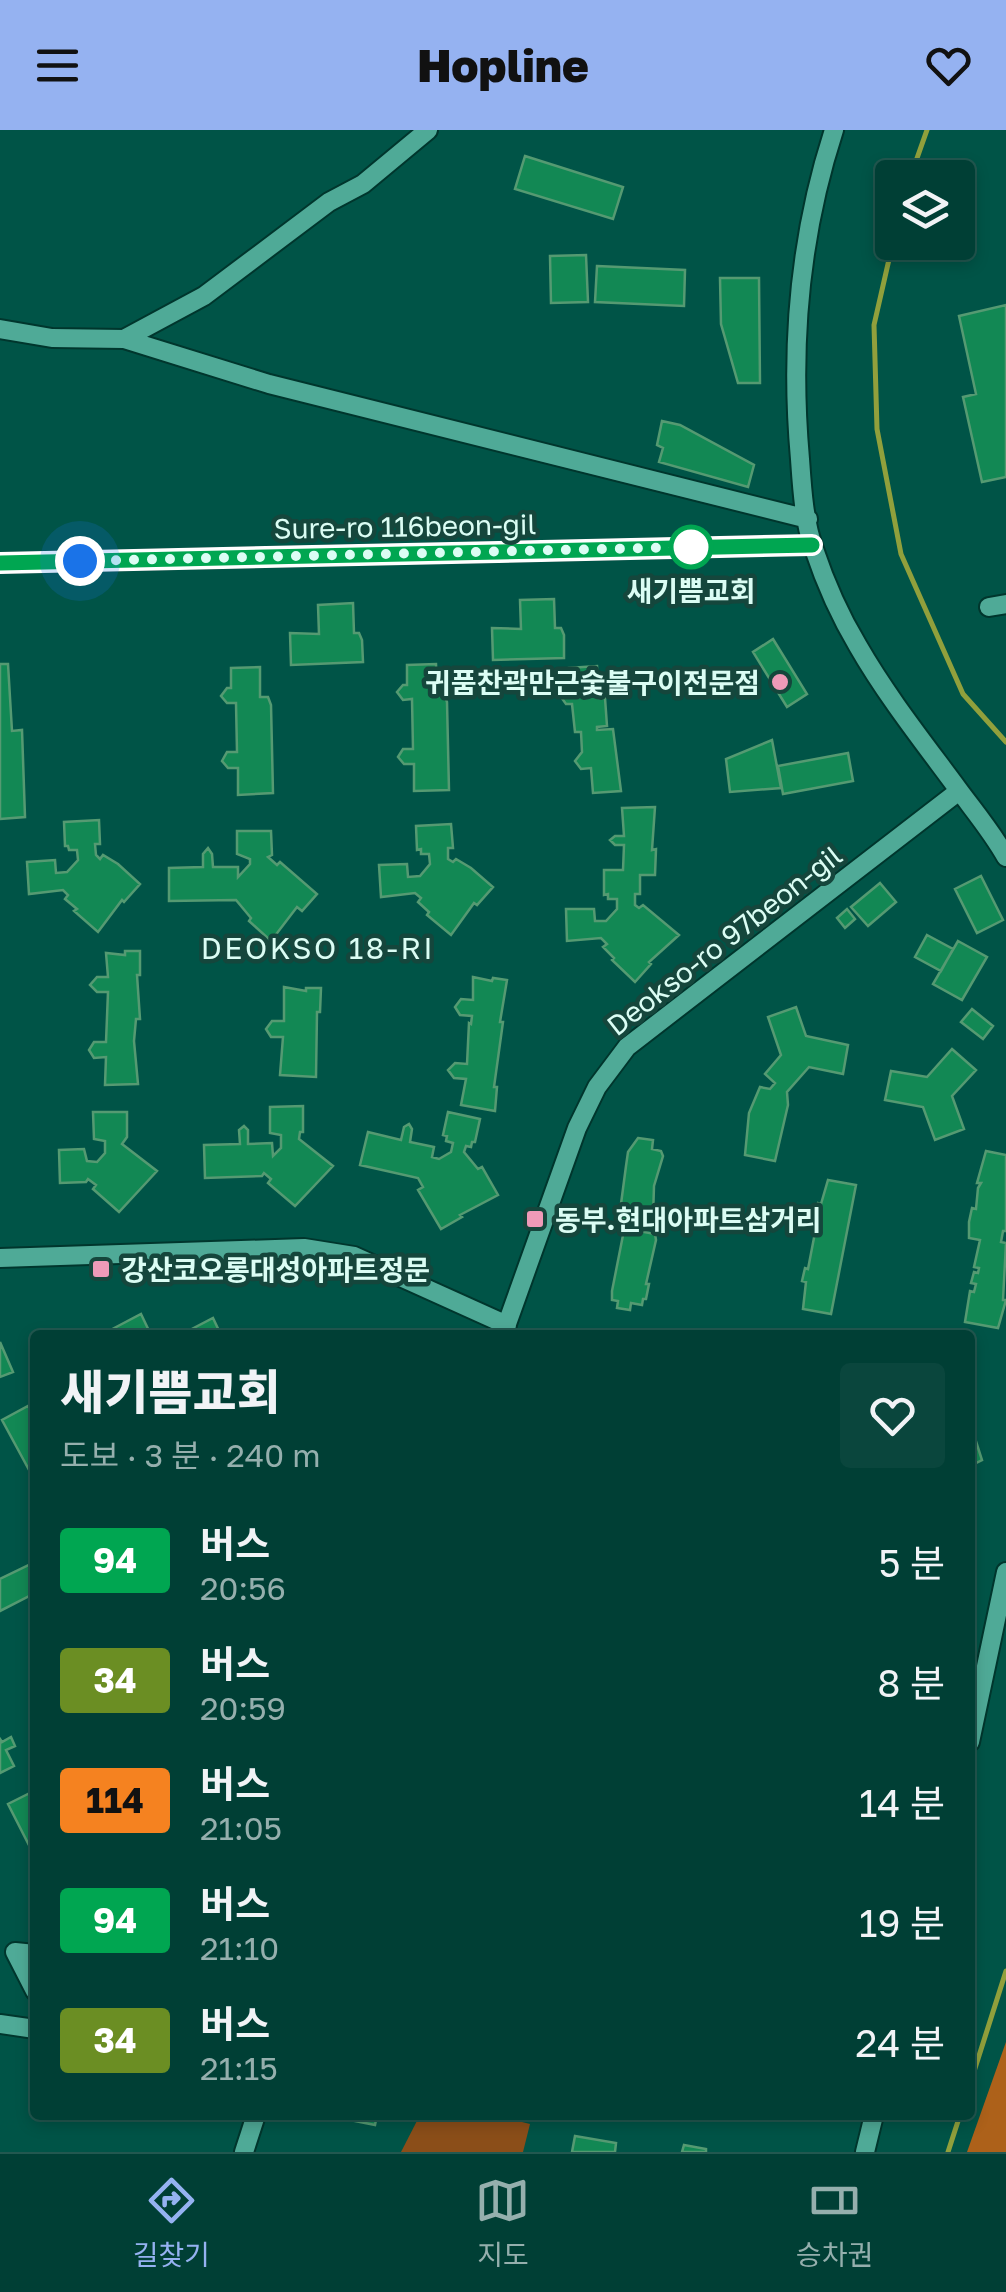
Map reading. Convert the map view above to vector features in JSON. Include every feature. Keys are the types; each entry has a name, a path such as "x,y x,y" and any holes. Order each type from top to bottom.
{"street":[{"path":"124,339 204,296 329,202 363,184 428,130"},
{"path":"834,130 815,187 795,342 796,418 812,545 858,647 959,791 992,831 1006,857"},
{"path":"0,329 52,338 124,339 269,384 808,519"},
{"name":"Sure-ro 116beon-gil","path":"0,563 812,545"},
{"name":"Deokso-ro 97beon-gil","path":"505,1330 577,1128 597,1088 627,1046 959,791"},
{"path":"0,1258 304,1248 354,1256 505,1330"},
{"path":"975,1718 1006,1572"},
{"path":"8,1949 30,1983"},
{"path":"0,2024 30,2028"},
{"path":"244,2152 254,2120"},
{"path":"866,2152 873,2120"}],"shaded area":[{"path":"1006,2042 1006,2152 967,2152"},
{"path":"417,2120 514,2120 530,2124 523,2152 401,2152"}],"building":[{"path":"525,156 623,187 613,219 515,189"},
{"path":"586,255 588,302 551,303 550,256"},
{"path":"597,266 685,270 684,306 595,302"},
{"path":"720,278 759,278 760,383 738,383 721,324"},
{"path":"1006,305 1006,477 982,482 963,397 976,394 959,316"},
{"path":"662,421 680,425 754,465 748,487 659,462 663,448 657,445"},
{"path":"554,599 555,628 561,628 564,635 564,658 493,660 492,628 521,629 520,600"},
{"path":"353,603 354,633 359,633 362,640 363,662 291,665 290,633 319,634 318,605"},
{"path":"773,639 807,694 787,707 753,652"},
{"path":"0,664 8,664 12,731 22,730 25,817 0,819"},
{"path":"436,664 437,694 444,694 447,702 449,790 414,791 414,764 404,764 398,757 403,749 413,749 412,699 403,700 397,692 407,685 407,665"},
{"path":"597,666 599,698 605,698 607,726 597,730 613,729 621,791 593,793 591,768 581,769 575,761 582,752 581,732 575,732 572,704 566,704 561,697 571,689 569,668"},
{"path":"260,667 260,697 268,697 271,705 273,793 238,795 238,768 228,768 222,761 227,752 237,752 236,703 227,703 221,696 231,688 231,668"},
{"path":"772,740 781,788 730,792 726,759"},
{"path":"848,753 853,781 783,794 778,766"},
{"path":"655,807 655,875 640,875 640,894 635,894 635,905 643,905 679,935 649,962 635,982 612,960 601,938 567,941 566,909 594,909 595,921 606,921 617,909 617,899 604,895 604,870 623,870 624,845 615,845 610,840 624,836 622,808"},
{"path":"99,820 100,844 95,844 96,855 118,864 140,884 122,900 98,932 74,911 77,909 65,899 68,895 63,890 29,894 27,862 55,860 56,873 67,872 78,860 77,850 65,846 64,822"},
{"path":"451,824 453,848 448,848 448,859 471,868 493,887 477,905 474,903 451,935 427,915 429,912 415,893 381,897 379,865 407,864 408,877 420,876 430,864 429,854 417,850 416,826"},
{"path":"237,831 271,831 272,855 268,857 277,865 280,862 317,894 302,911 297,907 271,941 249,921 251,918 236,900 169,901 169,868 203,867 203,854 208,848 213,867 238,867 238,877 250,859 237,854"},
{"path":"981,876 1003,920 977,933 955,889"},
{"path":"880,883 896,902 868,926 851,907"},
{"path":"847,909 855,919 845,928 837,918"},
{"path":"927,935 953,949 941,971 915,957"},
{"path":"958,941 987,957 962,1000 933,984"},
{"path":"125,951 140,951 140,1019 136,1019 134,1041 138,1084 105,1085 106,1057 94,1058 89,1050 94,1042 106,1042 108,992 97,992 90,985 97,977 108,977 106,953 125,955"},
{"path":"473,977 507,980 494,1087 495,1111 461,1105 466,1079 454,1078 448,1070 455,1063 467,1064 472,1016 460,1015 455,1007 461,999 473,1000"},
{"path":"284,987 306,991 321,988 316,1077 280,1075 283,1037 271,1037 266,1029 272,1021 284,1021"},
{"path":"796,1007 806,1036 848,1045 843,1074 809,1067 787,1092 788,1105 775,1161 745,1155 749,1113 760,1087 770,1089 775,1083 765,1074 781,1055 768,1017"},
{"path":"972,1009 993,1026 983,1039 961,1022"},
{"path":"952,1049 976,1070 952,1096 964,1129 935,1140 923,1107 885,1100 891,1071 927,1077"},
{"path":"303,1106 303,1132 299,1139 333,1166 295,1206 268,1183 271,1179 264,1173 205,1178 204,1145 240,1144 239,1130 244,1126 248,1130 248,1144 272,1143 273,1156 281,1148 281,1135 270,1133 270,1107"},
{"path":"93,1112 127,1112 127,1137 122,1144 157,1171 119,1212 93,1189 96,1185 88,1179 60,1183 59,1150 84,1149 87,1161 97,1162 105,1153 105,1141 94,1139"},
{"path":"448,1112 480,1119 475,1142 466,1146 464,1152 478,1169 482,1167 498,1195 441,1229 418,1190 423,1187 418,1178 360,1165 368,1132 401,1140 404,1127 409,1124 410,1142 434,1147 432,1157 439,1159 451,1152 453,1143 443,1135"},
{"path":"638,1138 653,1140 652,1149 661,1151 663,1156 654,1186 653,1218 645,1222 644,1232 655,1234 656,1240 646,1299 642,1305 631,1303 630,1310 617,1308 612,1291 626,1220 619,1219 628,1152"},
{"path":"986,1151 1006,1155 1006,1231 1001,1242 1006,1243 1006,1300 998,1328 965,1322 970,1291 974,1292 976,1284 971,1283 979,1268 974,1267 980,1240 969,1238 969,1222 972,1208 976,1209 981,1183 977,1183"},
{"path":"828,1180 856,1185 831,1314 803,1309 806,1282 802,1281 805,1268 808,1269 818,1203 821,1204"},
{"path":"141,1314 149,1330 111,1330"},
{"path":"213,1318 219,1330 190,1330"},
{"path":"0,1342 13,1372 0,1377"},
{"path":"28,1406 30,1472 2,1420"},
{"path":"975,1438 982,1460 975,1464"},
{"path":"30,1564 30,1596 0,1611 0,1579"},
{"path":"11,1737 15,1746 6,1750 14,1766 0,1773 0,1739 2,1742"},
{"path":"30,1793 30,1847 8,1804"},
{"path":"350,2120 376,2120 375,2125"},
{"path":"575,2136 616,2143 615,2152 572,2152"},
{"path":"684,2145 706,2149 706,2152 682,2152"}],"waterway":[{"path":"916,160 927,130"},
{"path":"889,260 874,325 877,429 901,554 963,694 1006,742"},
{"path":"975,2068 1006,1971"},
{"path":"948,2152 958,2120"}],"bus line":[{"name":"94","path":"0,563 812,545"}],"place":[{"name":"새기쁨교회","path":"691,547"},
{"name":"귀품찬곽만근숯불구이전문점","path":"780,682"},
{"name":"동부.현대아파트삼거리","path":"535,1219"},
{"name":"강산코오롱대성아파트정문","path":"101,1269"}],"district":[{"name":"DEOKSO 18-RI","path":"318,948"}],"route":[{"path":"80,561 691,547"}]}
